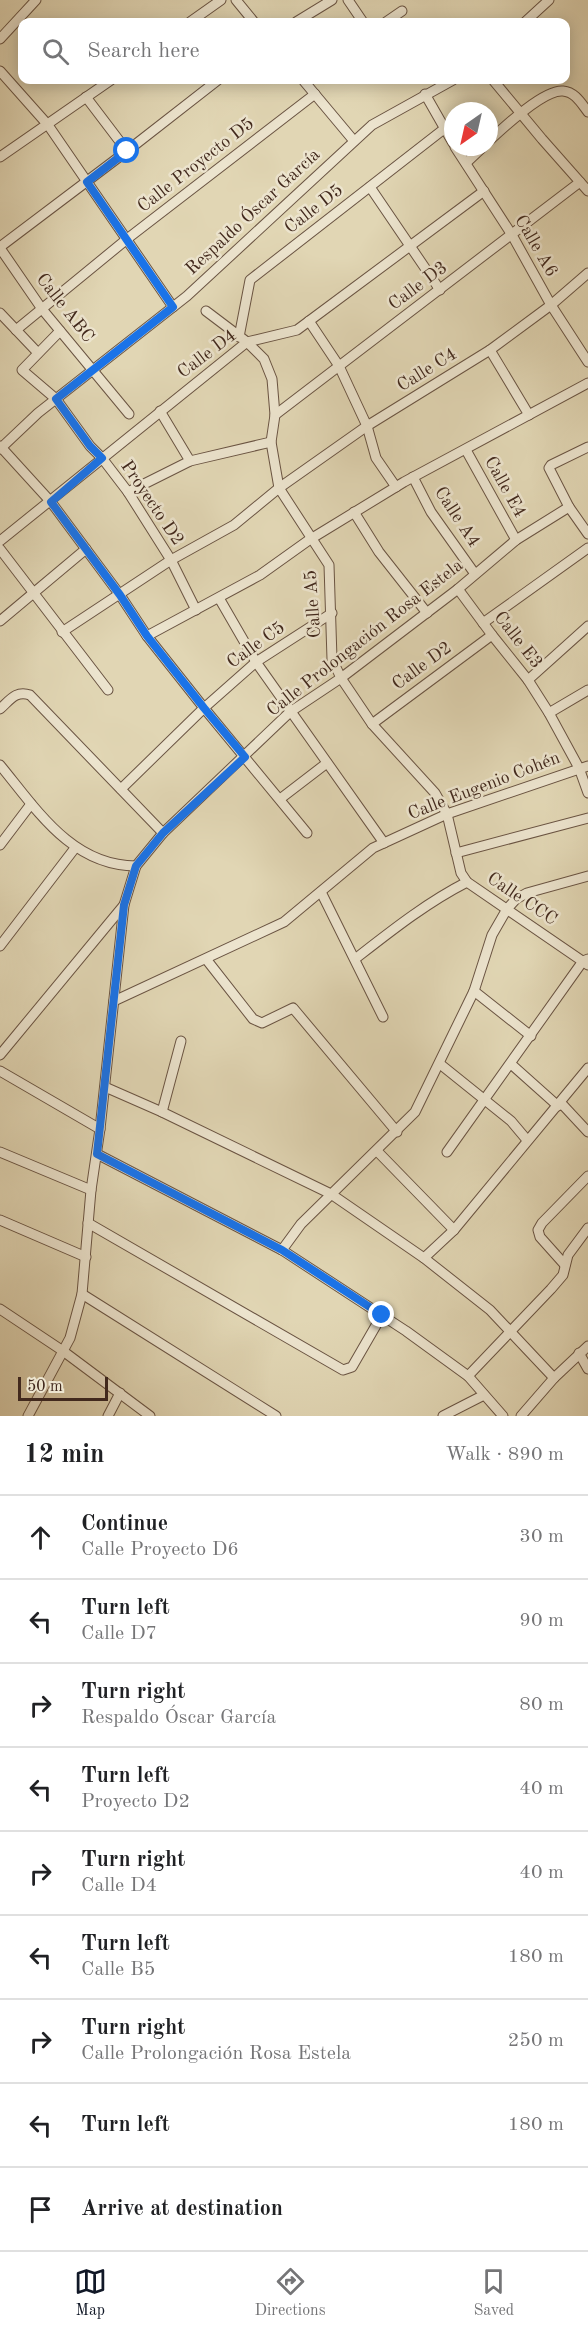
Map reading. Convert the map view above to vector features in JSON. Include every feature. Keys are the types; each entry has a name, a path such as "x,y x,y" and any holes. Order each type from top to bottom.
{"street":[{"path":"19,18 36,0"},
{"path":"196,18 221,0"},
{"path":"236,0 251,18"},
{"path":"303,18 332,0"},
{"path":"348,0 360,18"},
{"path":"529,18 545,0"},
{"path":"392,18 402,11"},
{"path":"0,39 18,20"},
{"path":"0,71 48,125 173,307"},
{"path":"0,158 105,84"},
{"path":"0,248 213,84"},
{"path":"306,84 354,141"},
{"name":"Respaldo Óscar García","path":"0,448 38,413 173,307 372,124 445,84"},
{"path":"496,84 588,191"},
{"path":"498,133 521,112 556,92 565,91 575,95 588,112"},
{"name":"Calle Proyecto D5","path":"16,330 127,239 315,94"},
{"name":"Calle A6","path":"425,94 444,129"},
{"path":"86,97 127,151"},
{"name":"Calle D5","path":"243,340 250,280 444,129"},
{"name":"Calle A6","path":"461,156 588,362"},
{"path":"466,163 473,156"},
{"name":"Calle D3","path":"275,415 580,182"},
{"path":"370,187 440,290"},
{"name":"Calle D4","path":"51,502 243,340 297,330 484,191"},
{"name":"Calle ABC","path":"0,248 42,309 129,414"},
{"name":"Calle C4","path":"171,560 234,525 279,488 367,426 490,350 551,305 588,273"},
{"name":"Calle A5","path":"206,311 264,359 272,379 275,415 271,442 279,488 329,565 332,659 341,678 372,724"},
{"path":"0,313 38,353 60,331"},
{"path":"309,321 339,366 367,426 376,458 396,487"},
{"path":"490,350 529,415"},
{"name":"Proyecto D2","path":"38,353 22,370 56,399 90,446 128,492 171,560 196,610"},
{"path":"147,636 260,575 313,538 413,477 588,383"},
{"path":"160,411 190,461"},
{"path":"128,492 190,461 271,442"},
{"path":"588,447 550,466 568,507 588,534"},
{"path":"0,448 51,502 120,595 147,636 307,833"},
{"name":"Calle E4","path":"466,450 516,540"},
{"name":"Calle A4","path":"413,477 431,512 475,574"},
{"path":"0,541 51,502"},
{"name":"Calle Prolongación Rosa Estela","path":"28,1416 70,1338 82,1294 91,1190 105,1087 124,905 136,866 163,833 290,712 341,678 427,613 516,540 568,507"},
{"path":"354,512 379,552 427,613"},
{"path":"483,623 588,548"},
{"path":"0,549 32,594 108,690"},
{"path":"0,621 86,549"},
{"path":"62,632 171,560"},
{"name":"Calle E3","path":"458,589 528,680 584,767 588,793"},
{"path":"219,598 256,662 384,843"},
{"name":"Calle C5","path":"121,789 204,708 256,662 332,613"},
{"path":"528,680 588,626"},
{"name":"Calle D2","path":"372,724 492,635"},
{"path":"549,713 588,690"},
{"path":"0,709 16,694 30,695 163,833"},
{"name":"Calle CCC","path":"372,724 435,794 447,814 461,873 466,882 586,962"},
{"path":"280,799 327,763"},
{"path":"0,765 31,804 75,848 116,866 136,866"},
{"name":"Calle Eugenio Cohén","path":"114,1001 284,922 373,848 447,814 584,767"},
{"path":"0,845 31,804"},
{"path":"456,853 588,818"},
{"path":"0,946 75,848"},
{"path":"282,1250 301,1224 415,1112 474,991 492,935 516,898 588,876"},
{"path":"355,959 402,922 466,882"},
{"path":"321,892 383,1017"},
{"path":"0,1055 124,905"},
{"path":"206,959 253,1019 262,1023 293,1008 397,1132"},
{"path":"447,1152 586,962"},
{"path":"474,991 531,1036"},
{"path":"162,1112 181,1041"},
{"path":"440,1064 511,1121 527,1140"},
{"path":"511,1064 560,1104 588,1132"},
{"path":"424,1258 454,1230 588,1068"},
{"path":"0,1071 100,1129"},
{"path":"105,1087 331,1194 424,1258 490,1310 554,1378"},
{"path":"377,1151 454,1230"},
{"path":"0,1152 91,1190"},
{"path":"97,1154 282,1250 382,1315 468,1376 503,1416"},
{"path":"565,1265 540,1237 538,1230 542,1223 588,1176"},
{"path":"0,1220 86,1257"},
{"path":"88,1223 344,1370 352,1367 382,1315"},
{"path":"468,1376 563,1275 568,1256 588,1228"},
{"path":"82,1294 276,1416"},
{"path":"0,1309 63,1351 150,1416"},
{"path":"521,1416 554,1378 588,1346"},
{"path":"579,1353 588,1369"},
{"path":"108,1416 120,1394"},
{"path":"443,1416 484,1395"}],"route":[{"path":"127,151 87,182 173,307 56,399 90,446 102,458 51,502 120,595 147,636 245,757 163,833 136,866 124,905 97,1154 282,1250 382,1315"}]}
